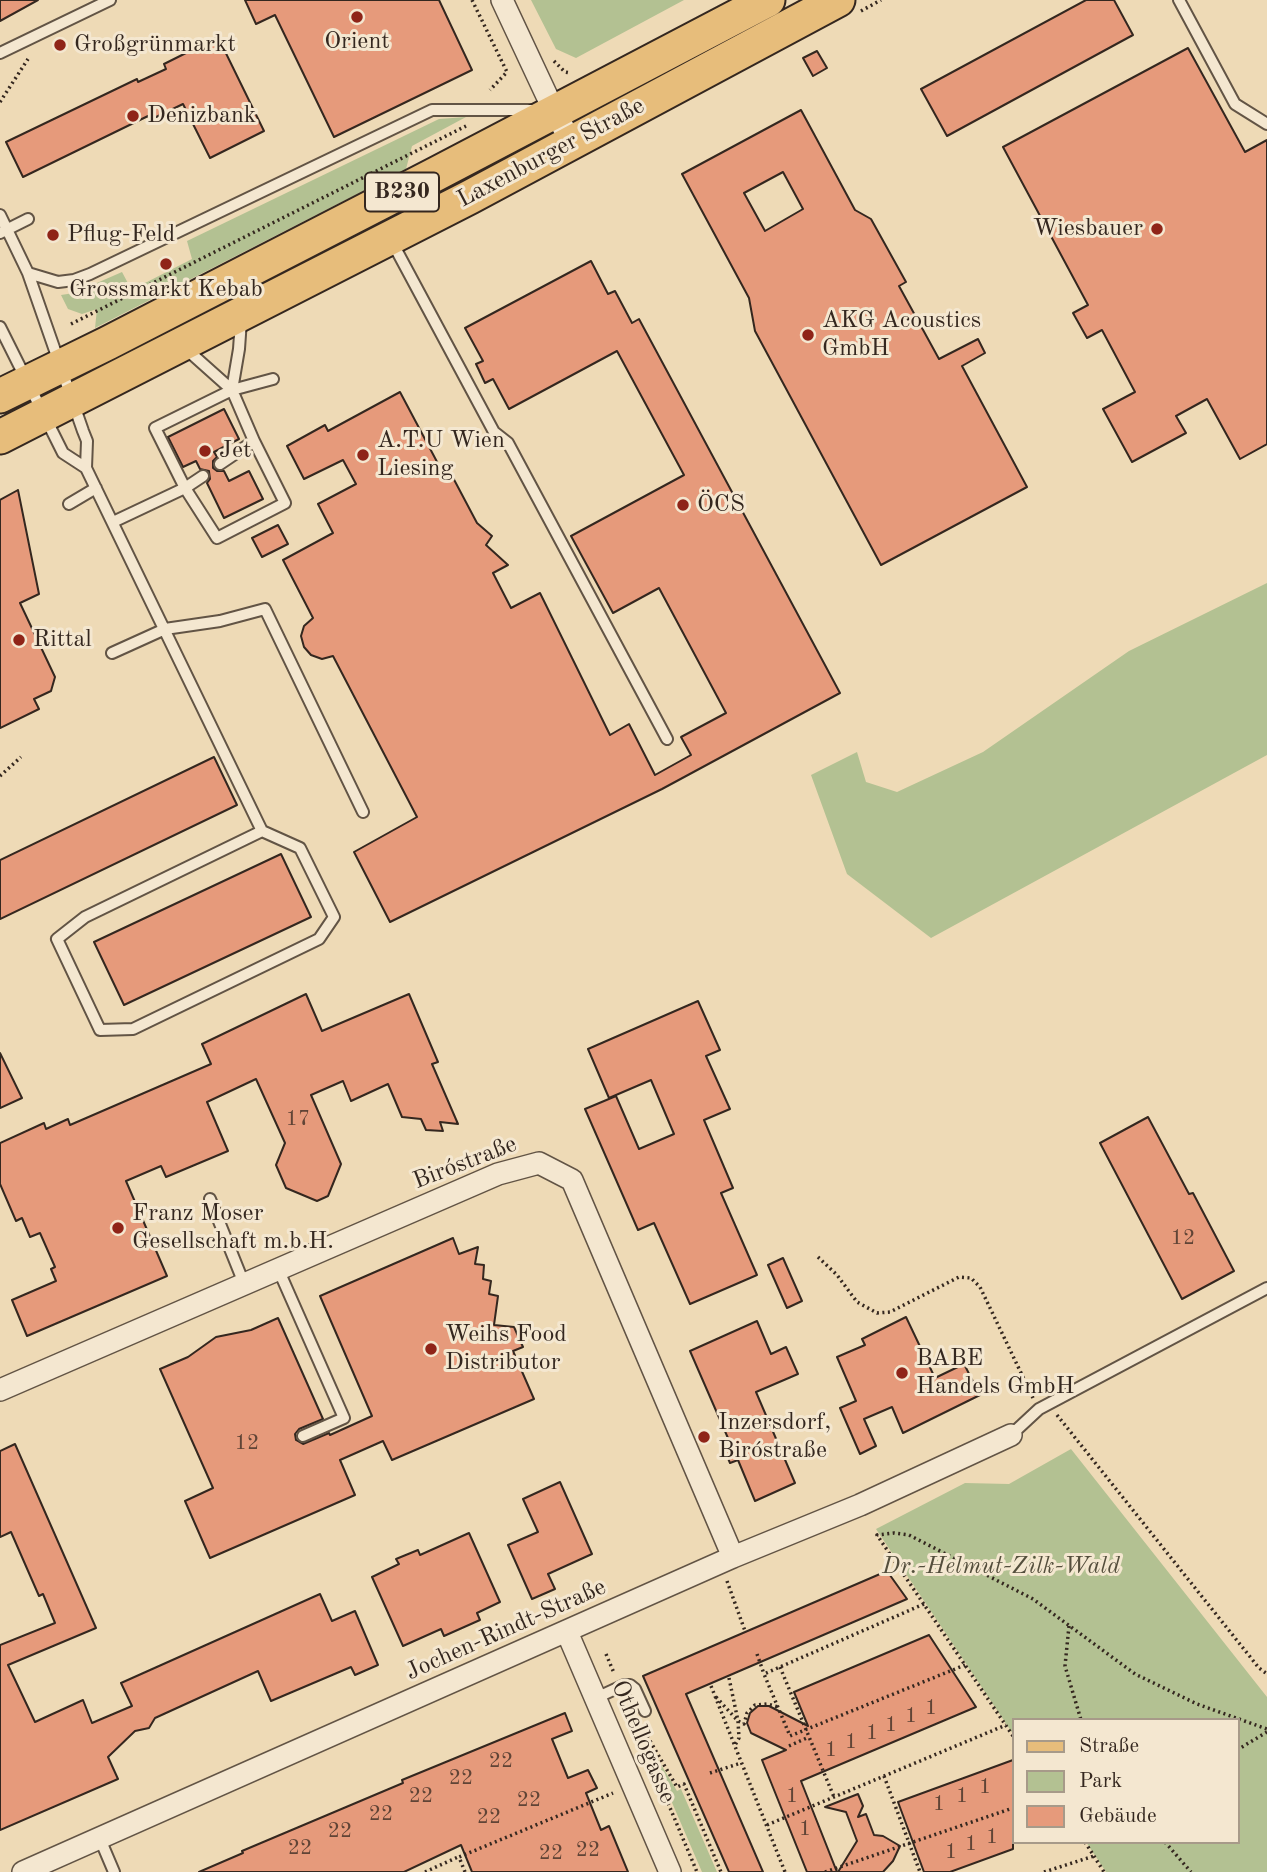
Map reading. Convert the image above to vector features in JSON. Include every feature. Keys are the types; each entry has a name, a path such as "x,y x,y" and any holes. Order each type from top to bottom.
{"main road":[{"name":"Laxenburger Straße","path":"14,389 436,174 768,0"},
{"name":"Laxenburger Straße","path":"0,437 572,143 838,0"}],"street":[{"path":"502,0 572,143"},
{"name":"Biróstraße","path":"0,1390 498,1174 539,1163 572,1180 726,1560"},
{"name":"Jochen-Rindt-Straße","path":"23,1872 726,1560 860,1505 1011,1435"},
{"name":"Othellogasse","path":"567,1632 670,1872"}],"lane":[{"path":"0,53 110,0"},
{"path":"1179,0 1235,104 1267,124"},
{"path":"28,273 58,282 90,274 432,110 490,108 554,111"},
{"path":"0,215 4,232 28,273 60,366 58,406 63,453 86,468"},
{"path":"4,232 28,219"},
{"path":"390,237 494,432 508,443 667,740"},
{"path":"232,390 239,349 241,313"},
{"path":"0,327 14,389 58,406 87,442 86,468 262,831 300,848 334,917 319,939 133,1029 100,1030 57,939 85,917 262,831"},
{"path":"180,344 232,390 285,503 217,538 185,488 155,428 232,390 273,379"},
{"path":"220,464 254,441"},
{"path":"113,522 185,488 203,476"},
{"path":"69,504 96,488"},
{"path":"112,653 165,629 220,621 265,608 363,812"},
{"path":"210,1199 245,1286"},
{"path":"279,1270 344,1418 303,1436"},
{"path":"1011,1435 1039,1409 1267,1288"},
{"path":"596,1698 630,1685 635,1689 645,1711"},
{"path":"100,1839 114,1872"}],"path":[{"path":"472,0 507,72 489,90"},
{"path":"0,103 28,59"},
{"path":"71,324 472,123"},
{"path":"0,776 21,757"},
{"path":"818,1257 837,1275 858,1302 877,1312 890,1312 959,1277 971,1278 980,1287 1028,1389"},
{"path":"1048,1405 1259,1668 1267,1674"},
{"path":"1012,1734 877,1535 909,1535 1033,1599 1135,1675 1233,1718"},
{"path":"726,1560 746,1632"},
{"path":"764,1674 924,1604"},
{"path":"1069,1626 1065,1666 1080,1718"},
{"path":"606,1654 697,1872"},
{"path":"757,1654 790,1736 965,1665"},
{"path":"780,1667 834,1797"},
{"path":"729,1678 738,1721 739,1738 734,1747"},
{"path":"711,1686 785,1872"},
{"path":"714,1695 744,1724 747,1713 755,1705 778,1707"},
{"path":"1239,1720 1267,1731"},
{"path":"767,1825 1006,1725"},
{"path":"636,1728 646,1734 677,1787 689,1781"},
{"path":"1239,1749 1267,1731"},
{"path":"789,1746 809,1737"},
{"path":"710,1773 742,1763"},
{"path":"884,1776 920,1872"},
{"path":"684,1784 722,1872"},
{"path":"425,1872 616,1792"},
{"path":"825,1872 1012,1808"},
{"path":"1086,1844 1104,1872"},
{"path":"1167,1844 1192,1872"},
{"path":"1044,1872 1094,1856"},
{"path":"459,1857 465,1872"}],"green space":[{"path":"531,0 684,0 576,58 556,49"},
{"path":"466,117 412,146 406,169 95,328 97,309 82,314 68,309 61,295 74,293 122,272 130,287 147,282 192,259 187,241 439,119"},
{"path":"1267,583 1267,755 931,938 847,874 811,775 857,752 866,782 897,792 983,752 1129,651"},
{"name":"Dr.-Helmut-Zilk-Wald","path":"1071,1449 1267,1697 1267,1872 1106,1872 1087,1844 1239,1844 1239,1718 1012,1718 1012,1733 876,1529 965,1483 1009,1484"},
{"path":"654,1753 677,1791 681,1789 717,1872 702,1872 651,1754"}],"building":[{"path":"0,0 38,0 0,21"},
{"path":"245,0 439,0 472,70 334,137 275,15 256,24"},
{"path":"1086,0 1114,0 1133,35 947,136 921,89"},
{"path":"218,37 264,131 210,158 183,104 150,120 148,116 23,177 6,142 137,79 138,82 166,69 164,64"},
{"name":"Wiesbauer","path":"1188,48 1245,152 1267,140 1267,444 1240,459 1207,399 1176,416 1186,433 1132,462 1103,409 1135,392 1102,330 1087,338 1073,313 1088,305 1003,147"},
{"path":"817,51 827,68 813,76 803,58"},
{"name":"AKG Acoustics GmbH","path":"801,110 855,210 871,219 906,282 899,286 939,359 978,339 985,353 962,366 1027,487 881,565 755,331 749,298 682,174","holes":["783,172 803,209 765,231 744,193"]},
{"path":"591,261 608,294 615,291 632,323 639,319 840,693 662,789 390,922 354,852 417,817 333,656 322,659 311,655 304,647 301,636 304,626 313,618 283,560 333,533 318,504 356,484 343,460 304,479 287,446 325,425 328,431 400,392 444,475 450,472 477,523 492,536 486,545 508,565 493,573 511,608 540,593 610,735 629,724 655,775 691,755 681,737 726,713 659,588 613,613 571,536 684,475 617,351 509,409 493,379 485,383 476,364 483,361 465,328"},
{"path":"224,409 239,439 214,452 217,457 213,461 213,468 224,471 229,481 249,471 263,499 224,518 207,483 210,479 209,471 200,469 196,461 183,467 168,437"},
{"name":"Rittal","path":"18,490 39,594 20,603 55,677 51,691 34,699 39,709 0,728 0,500"},
{"path":"278,525 288,544 262,557 252,538"},
{"path":"214,757 237,805 0,919 0,860"},
{"path":"281,854 311,917 124,1005 94,942"},
{"path":"306,994 322,1031 409,994 438,1062 432,1064 458,1124 440,1122 443,1131 426,1130 421,1119 402,1117 388,1084 351,1101 343,1081 311,1095 341,1164 328,1196 317,1201 286,1188 276,1165 285,1143 256,1079 207,1102 228,1151 166,1177 161,1166 126,1181 167,1276 27,1336 12,1300 56,1281 51,1269 55,1267 40,1233 30,1237 22,1218 16,1221 0,1184 0,1143 44,1123 46,1129 68,1119 70,1125 211,1064 202,1044"},
{"path":"698,1001 720,1050 706,1056 730,1109 704,1120 733,1188 721,1193 757,1275 690,1304 654,1223 638,1230 585,1109 616,1096 639,1149 674,1134 651,1080 609,1098 588,1049"},
{"path":"0,1053 22,1098 0,1108"},
{"path":"1148,1117 1189,1194 1193,1193 1234,1271 1182,1299 1100,1143"},
{"path":"453,1238 459,1254 478,1247 475,1264 484,1265 483,1279 491,1281 489,1294 498,1296 494,1325 514,1327 523,1347 513,1351 534,1399 392,1460 383,1441 340,1460 355,1495 210,1558 185,1501 213,1488 160,1369 188,1357 216,1337 251,1330 278,1318 323,1419 299,1429 295,1434 296,1440 303,1444 329,1433 330,1435 372,1416 320,1296"},
{"path":"783,1258 802,1301 787,1308 768,1265"},
{"name":"BABE Handels GmbH","path":"906,1317 935,1378 964,1364 980,1395 903,1433 892,1407 864,1419 876,1446 860,1454 840,1408 856,1401 837,1357 865,1345 862,1339"},
{"path":"757,1321 771,1354 786,1347 798,1374 756,1392 795,1483 755,1501 738,1460 730,1463 724,1449 731,1445 690,1351"},
{"path":"15,1444 96,1628 8,1665 35,1722 83,1700 92,1723 132,1706 121,1683 320,1594 332,1621 355,1611 378,1665 355,1675 351,1667 271,1701 258,1671 155,1718 149,1728 135,1731 108,1757 118,1779 0,1830 0,1645 55,1623 43,1594 39,1596 11,1532 0,1537 0,1451"},
{"path":"560,1482 592,1554 548,1574 555,1589 532,1599 508,1545 538,1532 523,1499"},
{"path":"469,1533 500,1602 477,1613 480,1620 444,1636 441,1629 403,1646 372,1577 399,1564 396,1559 418,1550 420,1555"},
{"path":"887,1571 907,1599 686,1694 763,1872 729,1872 643,1676"},
{"path":"929,1635 976,1707 801,1781 837,1872 807,1872 762,1760 786,1750 751,1733 747,1723 750,1713 758,1706 769,1706 808,1726 794,1692"},
{"path":"565,1713 572,1731 552,1739 568,1778 588,1770 597,1788 586,1793 601,1830 609,1826 628,1872 472,1872 461,1845 404,1872 199,1872 403,1783 402,1780"},
{"path":"1012,1760 1013,1849 950,1872 924,1872 898,1802"},
{"path":"858,1794 863,1806 858,1817 866,1814 874,1835 883,1836 900,1846 893,1861 883,1872 838,1872 857,1841 846,1812 825,1807"}],"place":[{"name":"Orient","path":"357,17"},
{"name":"Großgrünmarkt","path":"60,45"},
{"name":"Denizbank","path":"133,116"},
{"name":"Wiesbauer","path":"1157,229"},
{"name":"Pflug-Feld","path":"53,235"},
{"name":"Grossmarkt Kebab","path":"166,264"},
{"name":"AKG Acoustics GmbH","path":"808,335"},
{"name":"Jet","path":"205,451"},
{"name":"A.T.U Wien Liesing","path":"363,455"},
{"name":"ÖCS","path":"683,505"},
{"name":"Rittal","path":"19,640"},
{"name":"Franz Moser Gesellschaft m.b.H.","path":"118,1228"},
{"name":"Weihs Food Distributor","path":"431,1349"},
{"name":"BABE Handels GmbH","path":"902,1373"},
{"name":"Inzersdorf, Biróstraße","path":"704,1437"}]}
